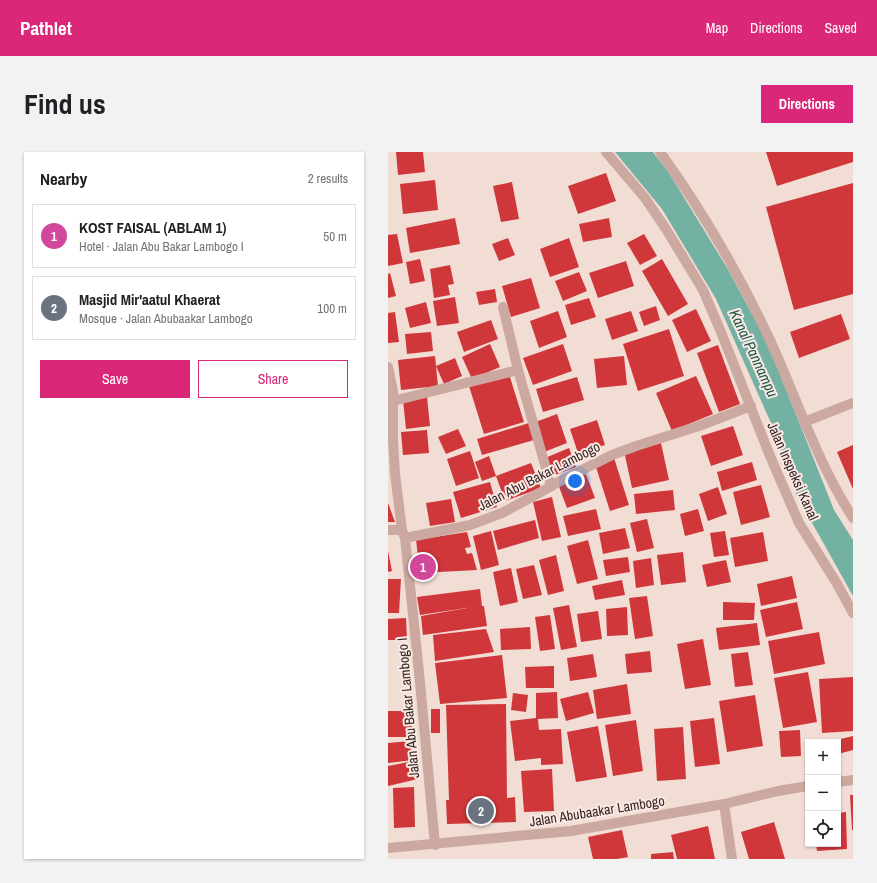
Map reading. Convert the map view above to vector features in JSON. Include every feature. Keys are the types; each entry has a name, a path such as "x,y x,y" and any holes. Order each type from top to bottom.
{"street":[{"name":"Jalan Inspeksi Kanal","path":"606,152 645,198 666,229 703,290 799,523 836,582 853,613"},
{"path":"660,152 719,243 751,302 770,340 818,455 853,518"},
{"path":"503,307 518,370 551,486"},
{"path":"388,367 392,383 390,401 518,370"},
{"name":"Jalan Abu Bakar Lambogo I","path":"390,401 395,474 420,682 435,845"},
{"path":"804,422 853,403"},
{"name":"Jalan Abu Bakar Lambogo","path":"388,530 403,534 476,522 502,513 590,465 624,450 699,426 751,406"},
{"path":"841,782 853,780"},
{"name":"Jalan Abubaakar Lambogo","path":"388,848 435,845 571,831 724,804 778,791 805,786"},
{"path":"724,804 732,859"}],"water":[{"name":"Kanal Pannampu","path":"615,152 653,152 669,173 729,271 768,344 834,510 853,540 853,596 796,494 771,423 716,299 662,209"}],"building":[{"path":"396,152 423,152 425,172 398,175"},
{"path":"766,152 853,152 853,162 777,186"},
{"path":"606,173 616,201 578,214 568,186"},
{"path":"435,180 438,210 403,214 400,184"},
{"path":"512,182 519,219 501,222 493,186"},
{"path":"853,183 853,294 794,310 766,207"},
{"path":"455,218 460,244 410,253 406,228"},
{"path":"609,218 612,237 583,242 579,224"},
{"path":"397,234 403,263 388,266 388,235"},
{"path":"644,234 657,256 640,265 627,243"},
{"path":"508,238 515,255 499,261 492,244"},
{"path":"569,238 579,267 550,277 540,249"},
{"path":"420,259 425,281 410,284 406,262"},
{"path":"662,259 688,304 668,316 642,271"},
{"path":"626,261 634,286 598,298 589,273"},
{"path":"450,265 454,284 448,285 450,295 434,298 430,269"},
{"path":"579,272 587,291 563,301 555,281"},
{"path":"390,273 396,296 388,298 388,274"},
{"path":"531,278 540,308 511,317 502,286"},
{"path":"495,289 497,302 479,305 476,292"},
{"path":"455,297 459,323 437,326 433,301"},
{"path":"589,298 596,317 571,325 565,305"},
{"path":"426,302 431,323 410,328 405,308"},
{"path":"656,306 660,320 644,326 639,312"},
{"path":"696,309 711,341 687,352 672,320"},
{"path":"558,311 567,337 539,348 530,321"},
{"path":"631,311 638,331 612,340 605,319"},
{"path":"395,312 399,342 388,343 388,313"},
{"path":"841,314 850,339 799,358 790,332"},
{"path":"491,320 498,339 464,352 457,332"},
{"path":"669,329 684,376 638,391 623,344"},
{"path":"431,332 433,351 407,354 405,334"},
{"path":"490,344 500,367 472,379 462,357"},
{"path":"563,344 572,371 533,385 523,358"},
{"path":"718,345 740,404 719,412 697,353"},
{"path":"435,356 438,386 401,390 398,360"},
{"path":"624,356 627,385 597,388 594,359"},
{"path":"455,358 462,376 444,384 436,366"},
{"path":"509,374 524,422 484,434 469,386"},
{"path":"696,376 713,414 672,431 656,393"},
{"path":"577,377 584,400 543,412 536,389"},
{"path":"427,397 430,426 406,429 403,400"},
{"path":"557,414 567,443 544,452 533,423"},
{"path":"597,420 605,445 578,453 570,429"},
{"path":"529,423 534,440 482,455 477,439"},
{"path":"733,426 743,455 711,466 701,436"},
{"path":"458,429 466,446 446,454 438,437"},
{"path":"427,430 429,453 403,455 401,432"},
{"path":"661,443 669,480 632,488 624,451"},
{"path":"853,445 853,489 837,452"},
{"path":"569,448 576,467 552,476 545,458"},
{"path":"470,451 479,478 456,486 447,459"},
{"path":"489,456 496,476 482,481 475,462"},
{"path":"614,458 629,505 610,511 595,464"},
{"path":"752,462 757,480 722,491 717,472"},
{"path":"531,463 541,488 505,501 496,476"},
{"path":"586,474 595,498 567,508 558,484"},
{"path":"490,482 497,507 461,518 453,492"},
{"path":"761,485 770,517 741,525 733,492"},
{"path":"718,487 727,514 708,521 699,494"},
{"path":"673,490 675,510 636,514 634,494"},
{"path":"552,497 561,537 542,541 533,502"},
{"path":"451,499 455,522 430,526 426,503"},
{"path":"388,503 395,522 388,522"},
{"path":"596,509 601,529 568,536 563,516"},
{"path":"698,509 704,531 685,536 680,514"},
{"path":"647,519 654,548 637,552 630,523"},
{"path":"535,520 539,538 498,550 493,531"},
{"path":"625,528 630,548 603,554 599,533"},
{"path":"491,531 499,565 481,570 473,536"},
{"path":"725,531 729,555 714,557 710,533"},
{"path":"467,532 471,547 465,548 467,554 472,553 477,570 420,573 416,540"},
{"path":"763,532 768,561 735,567 730,538"},
{"path":"588,540 598,579 577,584 567,546"},
{"path":"388,551 392,571 388,572"},
{"path":"683,552 686,582 661,585 657,555"},
{"path":"556,555 564,591 548,595 539,560"},
{"path":"628,557 630,572 606,576 603,560"},
{"path":"651,558 654,585 636,588 633,561"},
{"path":"726,560 731,582 707,587 702,565"},
{"path":"534,565 542,595 523,599 516,569"},
{"path":"511,568 518,602 500,606 493,572"},
{"path":"792,576 797,598 761,606 757,584"},
{"path":"388,579 401,579 399,613 388,613"},
{"path":"622,580 625,595 595,600 592,586"},
{"path":"480,589 487,626 423,635 421,616 473,607 420,615 417,597"},
{"path":"647,596 653,636 635,639 629,598"},
{"path":"723,602 755,603 754,620 723,620"},
{"path":"797,602 803,629 766,637 760,610"},
{"path":"569,605 577,647 561,650 553,608"},
{"path":"627,607 628,635 607,636 606,609"},
{"path":"598,611 602,639 581,642 577,614"},
{"path":"550,615 555,649 540,651 535,617"},
{"path":"406,618 407,640 388,640 388,619"},
{"path":"757,623 760,645 719,650 716,628"},
{"path":"530,627 531,649 501,650 500,629"},
{"path":"486,629 494,652 435,661 433,635"},
{"path":"819,632 825,664 774,674 768,641"},
{"path":"703,639 711,685 685,689 677,644"},
{"path":"650,651 652,672 627,674 625,654"},
{"path":"748,652 753,685 735,687 731,654"},
{"path":"593,654 597,677 570,681 567,658"},
{"path":"502,655 507,698 440,704 435,663"},
{"path":"554,666 554,688 526,688 525,667"},
{"path":"808,672 817,722 783,728 774,678"},
{"path":"853,677 853,731 822,733 819,679"},
{"path":"627,684 631,714 597,719 593,690"},
{"path":"557,692 558,718 538,719 539,730 561,729 563,764 541,765 541,758 515,761 510,721 536,718 536,693"},
{"path":"588,692 594,713 566,721 560,699"},
{"path":"513,693 528,695 526,712 511,710"},
{"path":"755,695 763,746 727,752 719,701"},
{"path":"506,704 507,798 515,797 516,822 447,824 446,800 449,800 446,705"},
{"path":"431,709 440,709 440,733 431,733"},
{"path":"388,711 412,711 412,737 388,737"},
{"path":"714,718 720,764 695,767 690,721"},
{"path":"636,720 643,771 613,776 605,725"},
{"path":"598,726 607,777 576,782 567,732"},
{"path":"683,727 686,779 657,781 654,729"},
{"path":"800,730 801,756 781,757 779,731"},
{"path":"853,736 853,750 841,753 840,739"},
{"path":"410,741 413,760 388,763 388,743"},
{"path":"414,761 418,779 388,786 388,766"},
{"path":"552,769 554,811 524,812 521,771"},
{"path":"414,787 415,827 394,828 393,788"},
{"path":"850,795 853,795 853,830 852,830"},
{"path":"846,812 847,849 817,851 816,847 841,847 841,813"},
{"path":"774,822 785,859 749,859 741,832"},
{"path":"708,826 715,859 677,859 671,835"},
{"path":"622,830 628,857 617,859 593,859 588,837"},
{"path":"673,852 674,859 651,859 651,854"}],"place":[{"name":"KOST FAISAL (ABLAM 1)","path":"423,567"},
{"name":"Masjid Mir'aatul Khaerat","path":"481,811"}]}
